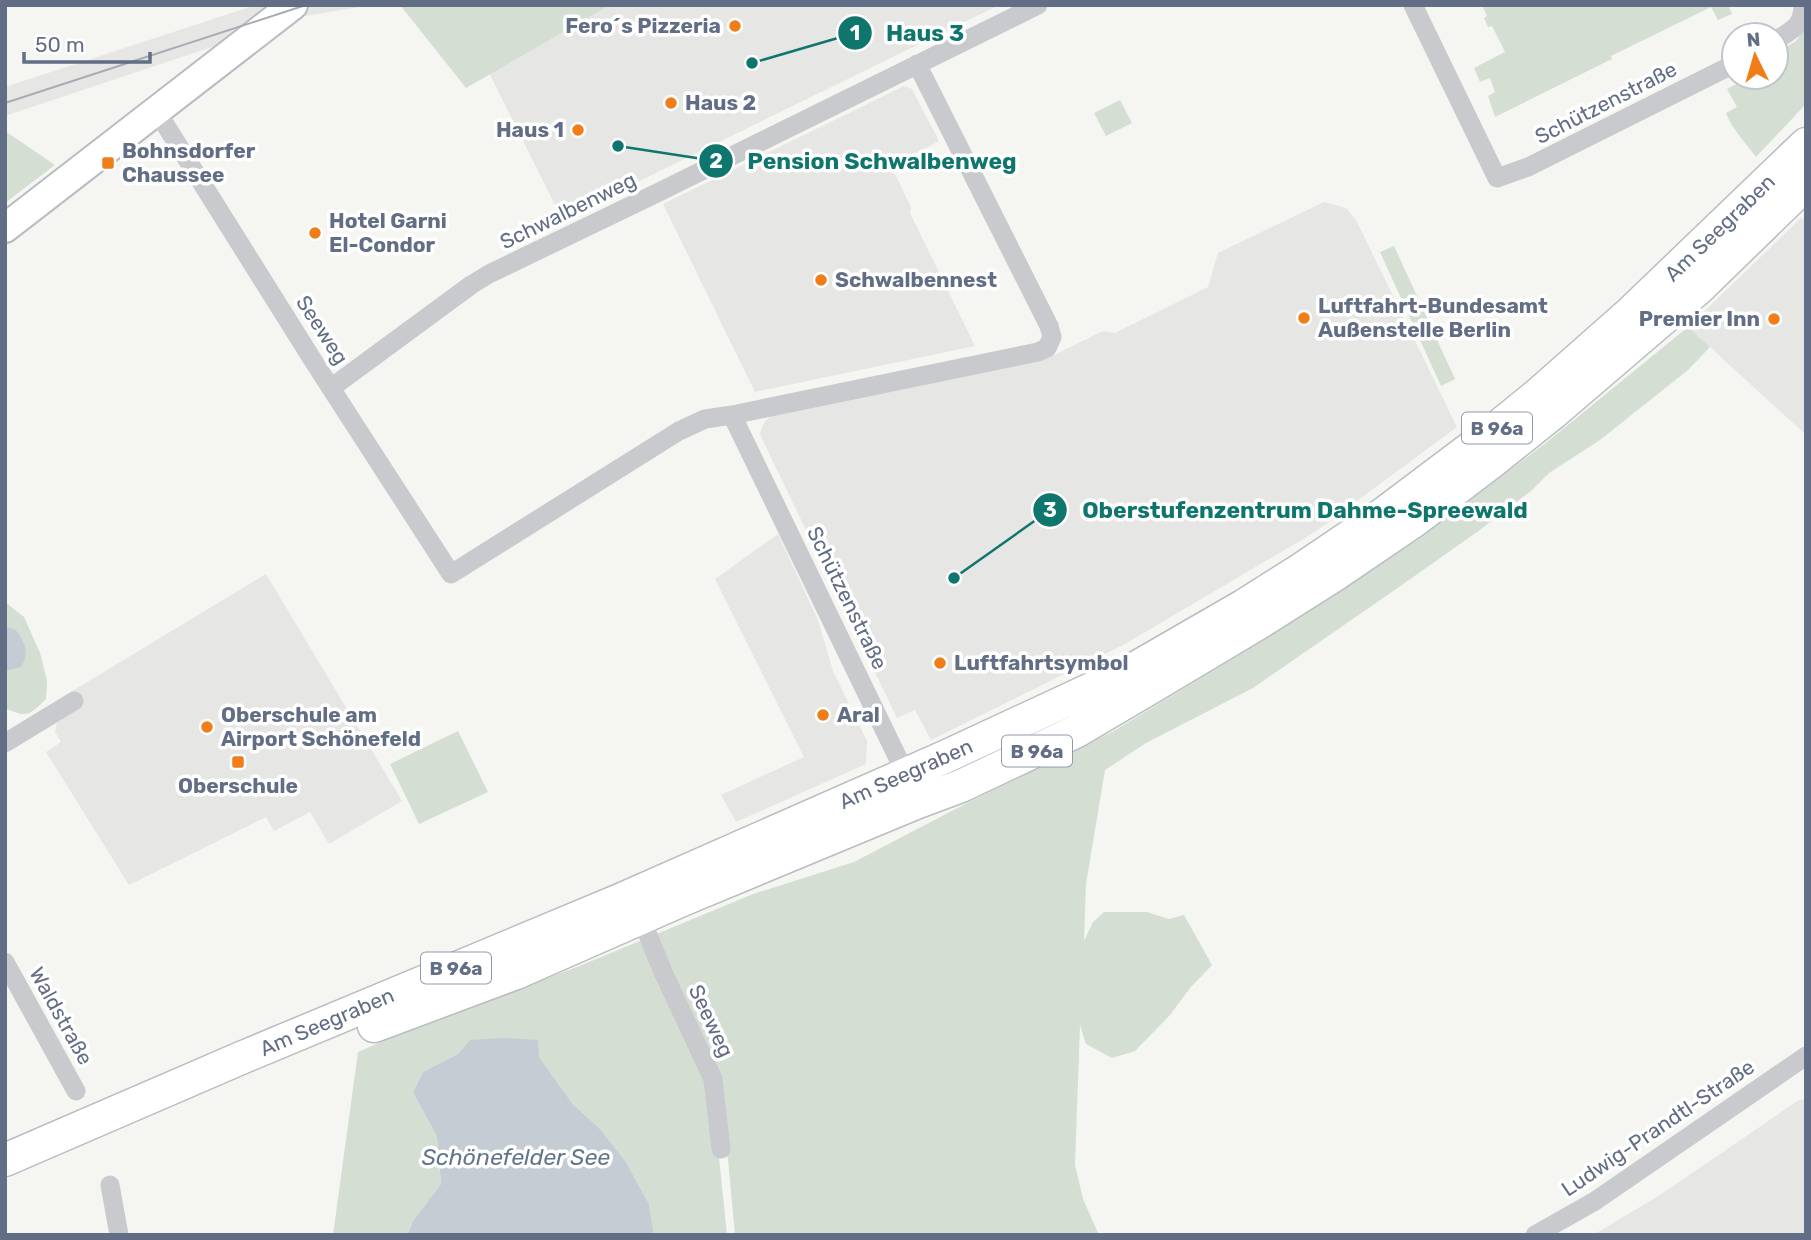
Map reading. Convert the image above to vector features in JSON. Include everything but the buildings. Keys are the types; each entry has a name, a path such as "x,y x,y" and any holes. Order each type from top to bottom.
{"main road":[{"name":"Am Seegraben","path":"5,1183 189,1102 421,1007 516,973 640,918 912,788 1132,670 1242,606 1383,514 1536,396 1802,166"},
{"name":"Am Seegraben","path":"5,1160 608,905 912,788"}],"street":[{"path":"5,228 293,5"},
{"name":"Schwalbenweg","path":"331,388 489,274 1038,5"},
{"name":"Schützenstraße","path":"1413,5 1497,178 1528,167 1720,71"},
{"path":"1790,32 1802,19 1803,5"},
{"path":"732,415 1047,348 1052,337 1049,326 917,64"},
{"name":"Seeweg","path":"156,110 451,574 679,431 705,419 732,415"},
{"name":"Schützenstraße","path":"732,415 912,788"},
{"path":"5,743 74,701"},
{"name":"Seeweg","path":"640,918 713,1079 721,1149"},
{"name":"Waldstraße","path":"5,962 76,1091"},
{"name":"Ludwig-Prandtl-Straße","path":"1535,1235 1595,1201 1806,1056"},
{"path":"110,1185 119,1235"}],"shaded area":[{"path":"256,5 373,5 305,16 5,116 5,87"},
{"path":"400,5 610,5 466,88"},
{"path":"610,5 999,5 562,219 489,73"},
{"path":"1482,5 1728,5 1732,14 1718,20 1711,7 1495,117 1488,96 1495,92 1490,78 1480,82 1474,68 1505,52 1492,26 1488,27"},
{"path":"1806,26 1806,104 1756,157 1735,130 1726,113 1737,107 1728,91 1790,91 1790,45 1796,41"},
{"name":"Schwalbennest","path":"904,86 912,89 939,141 891,166 911,207 910,213 975,346 755,392 663,204"},
{"path":"1120,100 1132,123 1106,136 1094,113"},
{"path":"5,131 55,165 5,203"},
{"path":"1324,202 1346,208 1356,220 1457,427 1315,532 1125,644 931,740 915,710 897,718 762,439 760,432 765,421 772,416 1044,360 1103,331 1115,333 1208,287 1218,253"},
{"path":"1806,218 1806,435 1688,327 1800,219"},
{"path":"1394,246 1455,379 1441,386 1380,252"},
{"path":"1688,327 1710,347 1688,370 1600,440 1549,473 1531,491 1477,532 1253,688 1146,743 1105,770 1086,884 1084,941 1093,922 1104,912 1147,912 1169,919 1184,915 1212,965 1135,1051 1112,1058 1086,1044 1080,1025 1075,1165 1083,1199 1099,1235 735,1235 728,1159 711,1105 727,1235 654,1235 649,1204 626,1162 601,1130 572,1103 539,1057 470,1040 458,1054 423,1072 413,1092 437,1137 441,1184 413,1221 407,1235 333,1235 358,1052 577,967 753,894 854,862 1112,732 1267,638 1419,539 1547,442"},
{"path":"778,534 818,620 833,671 867,741 866,764 736,822 721,795 804,757 715,579"},
{"name":"Oberschule am Airport Schönefeld","path":"266,574 402,801 329,844 310,812 274,831 266,817 129,885 46,752 61,742 55,732 57,722 78,709 69,693"},
{"path":"5,602 24,617 40,653 47,681 46,699 27,714 5,708"},
{"path":"458,731 488,792 419,824 390,764"},
{"path":"1806,1099 1806,1235 1593,1235 1660,1195 1799,1100"}],"water":[{"path":"5,626 16,630 26,652 21,667 5,671"},
{"name":"Schönefelder See","path":"470,1040 538,1040 539,1057 572,1103 601,1130 626,1162 649,1204 654,1235 407,1235 413,1221 441,1184 437,1137 413,1092 423,1072 458,1054"}],"tram line":[{"path":"5,103 306,5"}],"place":[{"name":"Fero´s Pizzeria","path":"735,26"},
{"name":"Haus 3","path":"752,63"},
{"name":"Haus 2","path":"671,103"},
{"name":"Haus 1","path":"578,130"},
{"name":"Pension Schwalbenweg","path":"618,146"},
{"name":"Bohnsdorfer Chaussee","path":"108,163"},
{"name":"Hotel Garni El-Condor","path":"315,233"},
{"name":"Schwalbennest","path":"821,280"},
{"name":"Luftfahrt-Bundesamt Außenstelle Berlin","path":"1304,318"},
{"name":"Premier Inn","path":"1774,319"},
{"name":"Oberstufenzentrum Dahme-Spreewald","path":"954,578"},
{"name":"Luftfahrtsymbol","path":"940,663"},
{"name":"Aral","path":"823,715"},
{"name":"Oberschule am Airport Schönefeld","path":"207,727"},
{"name":"Oberschule","path":"238,762"}]}
